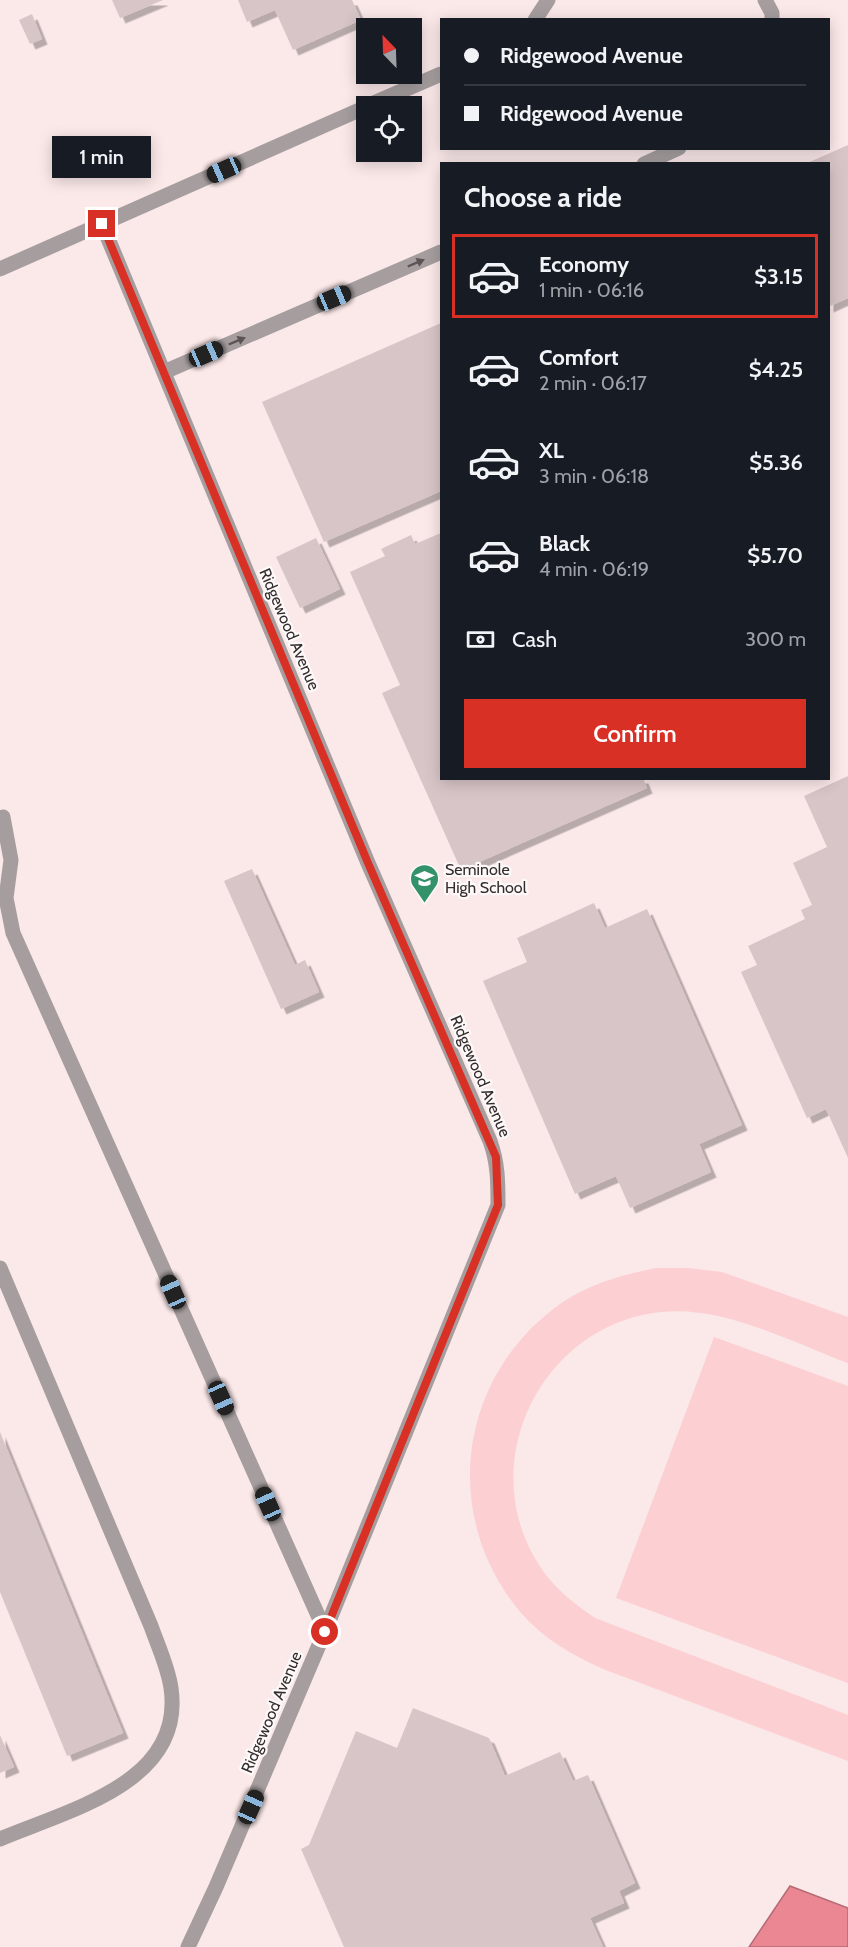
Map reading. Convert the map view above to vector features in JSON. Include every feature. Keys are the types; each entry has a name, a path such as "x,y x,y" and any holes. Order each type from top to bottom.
{"street":[{"path":"536,18 548,0"},
{"path":"765,0 772,13 772,18"},
{"path":"391,96 440,74"},
{"path":"0,269 356,111"},
{"path":"648,162 675,150"},
{"name":"Ridgewood Avenue","path":"102,224 368,863 496,1157 498,1205 325,1632 188,1947"},
{"path":"164,372 440,252"},
{"path":"3,817 12,860 6,898 13,933 325,1632"},
{"path":"0,1269 151,1626 171,1687 172,1711 168,1732 160,1748 146,1767 128,1782 0,1839"}],"shaded area":[{"path":"656,1268 688,1268 722,1272 848,1317 848,1363 756,1327 708,1314 684,1311 661,1312 619,1322 582,1342 553,1370 531,1405 517,1443 513,1484 520,1525 545,1573 564,1594 595,1618 848,1715 848,1761 603,1669 569,1652 539,1631 521,1613 495,1575 478,1534 471,1491 472,1448 482,1406 501,1367 528,1332 563,1302 596,1285"},
{"path":"714,1337 848,1386 848,1683 616,1598"},
{"path":"790,1886 848,1908 848,1947 749,1947"}],"building":[{"path":"112,0 163,0 120,18"},
{"path":"238,0 352,0 360,18 356,18 356,22 293,50 275,10 247,22"},
{"path":"32,14 42,39 30,44 19,20"},
{"path":"848,145 848,298 830,306 830,162 810,162"},
{"path":"440,323 440,491 324,542 262,402"},
{"path":"440,533 440,780 644,780 647,788 461,870 382,693 400,685 350,572 385,556 381,549 411,535 415,544"},
{"path":"316,538 340,589 300,608 276,557"},
{"path":"848,776 848,1158 826,1109 807,1118 741,972 757,965 748,946 805,919 801,910 812,905 793,863 827,847 804,796"},
{"path":"252,869 295,965 305,960 319,992 281,1009 224,881"},
{"path":"594,903 605,928 647,909 742,1125 699,1144 711,1172 630,1208 616,1176 575,1194 483,981 527,962 517,938"},
{"path":"0,1432 123,1733 67,1756 0,1592"},
{"path":"413,1708 489,1738 505,1776 560,1752 573,1781 588,1775 635,1883 619,1891 624,1903 590,1918 603,1947 344,1947 301,1849 309,1845 356,1731 397,1748"},
{"path":"0,1735 14,1767 0,1773"}],"place":[{"name":"Seminole High School","path":"424,904"}],"route":[{"path":"102,224 368,863 496,1157 498,1205 325,1632"}]}
